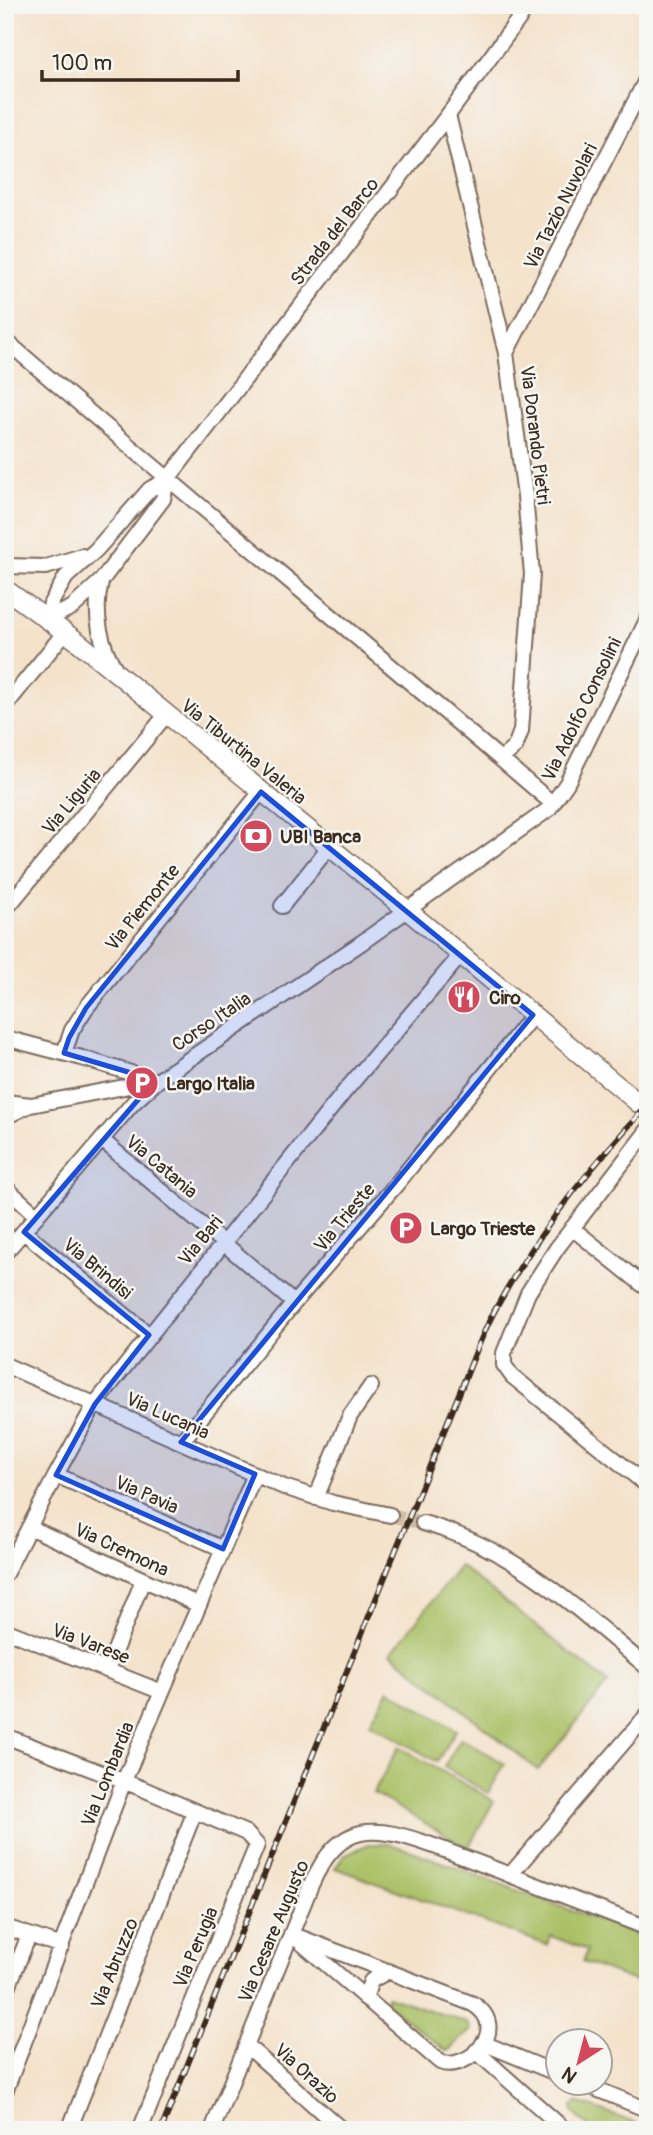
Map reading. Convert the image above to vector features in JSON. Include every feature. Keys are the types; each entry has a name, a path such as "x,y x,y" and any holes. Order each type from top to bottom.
{"main road":[{"name":"Via Tiburtina Valeria","path":"5,589 65,632 406,909 648,1111"}],"street":[{"name":"Strada del Barco","path":"48,619 74,607 101,581 163,499 167,480 448,115 529,5"},
{"name":"Via Tazio Nuvolari","path":"506,353 648,76"},
{"name":"Via Dorando Pietri","path":"448,115 506,353 530,536 532,574 522,731 515,747 501,759"},
{"path":"5,340 167,480 342,624 553,804"},
{"name":"Strada del Barco","path":"48,619 51,603 72,570 96,550 145,494 155,485 167,480"},
{"name":"Strada del Barco","path":"5,566 52,566 96,550"},
{"path":"101,581 97,606 100,630 110,657 124,681"},
{"name":"Via Adolfo Consolini","path":"406,909 553,804 567,783 648,618"},
{"path":"5,706 65,632"},
{"name":"Via Liguria","path":"5,910 166,715"},
{"name":"Via Piemonte","path":"64,1053 72,1030 86,1008 261,792"},
{"path":"282,905 329,847"},
{"name":"Corso Italia","path":"5,1253 133,1103 157,1081 406,909"},
{"name":"Via Bari","path":"5,1574 95,1404 345,1091 461,955"},
{"name":"Via Trieste","path":"181,1442 294,1303 395,1186 533,1015"},
{"path":"5,1038 157,1081"},
{"path":"5,1117 31,1105 157,1081"},
{"path":"5,1102 31,1105"},
{"path":"648,1130 541,1271 522,1306 505,1348 504,1365 516,1379 648,1486"},
{"name":"Via Catania","path":"102,1140 294,1303"},
{"path":"5,1187 37,1216"},
{"path":"572,1228 648,1289"},
{"name":"Via Brindisi","path":"24,1232 149,1335"},
{"name":"Via Lucania","path":"5,1365 316,1498 390,1515"},
{"path":"316,1498 350,1416 371,1386"},
{"name":"Via Lombardia","path":"5,2092 124,1781 255,1474"},
{"name":"Via Pavia","path":"56,1475 223,1549"},
{"path":"423,1523 473,1540 520,1565 576,1607 648,1668"},
{"name":"Via Cremona","path":"29,1527 199,1605"},
{"path":"107,1670 143,1580"},
{"name":"Via Varese","path":"5,1630 162,1692"},
{"path":"510,1875 648,1714"},
{"name":"Via Perugia","path":"6,1739 124,1781 246,1833 255,1841 256,1851 140,2130"},
{"name":"Via Abruzzo","path":"69,2130 195,1811"},
{"name":"Via Cesare Augusto","path":"212,2130 315,1874 326,1855 339,1843 359,1833 382,1831 406,1837 648,1928"},
{"path":"5,1927 62,1946"},
{"path":"291,1934 466,2001 480,2009 488,2019 490,2027 480,2047 460,2062 444,2064 291,1934"},
{"path":"5,1994 29,1935"},
{"path":"365,1998 371,1981 388,1971"},
{"name":"Via Orazio","path":"246,2045 342,2130"},
{"path":"480,2047 544,2069"},
{"path":"480,2047 565,2130"},
{"path":"614,2096 648,2110"}],"highlighted area":[{"path":"261,792 533,1015 181,1442 255,1474 223,1549 56,1475 95,1404 149,1335 24,1232 155,1080 64,1053 69,1038 86,1008"}],"green space":[{"path":"460,1566 608,1683 538,1770 391,1653"},
{"path":"389,1690 456,1730 437,1762 370,1723"},
{"path":"461,1738 505,1764 488,1793 444,1767"},
{"path":"399,1747 494,1801 468,1848 373,1793"},
{"path":"368,1844 389,1844 409,1850 648,1939 648,1986 583,1962 587,1950 551,1936 547,1945 335,1868 344,1856"},
{"path":"388,1996 468,2023 471,2030 449,2050 445,2050 387,2004 385,1999"},
{"path":"577,2102 648,2130 592,2130 573,2112 573,2106"}],"tunnel":[{"path":"390,1515 423,1523"}],"railway":[{"path":"161,2130 486,1328 511,1282 546,1228 584,1178 648,1105"}],"place":[{"name":"UBI Banca","path":"256,836"},
{"name":"Ciro","path":"464,997"},
{"name":"Largo Italia","path":"142,1083"},
{"name":"Largo Trieste","path":"406,1228"}]}
